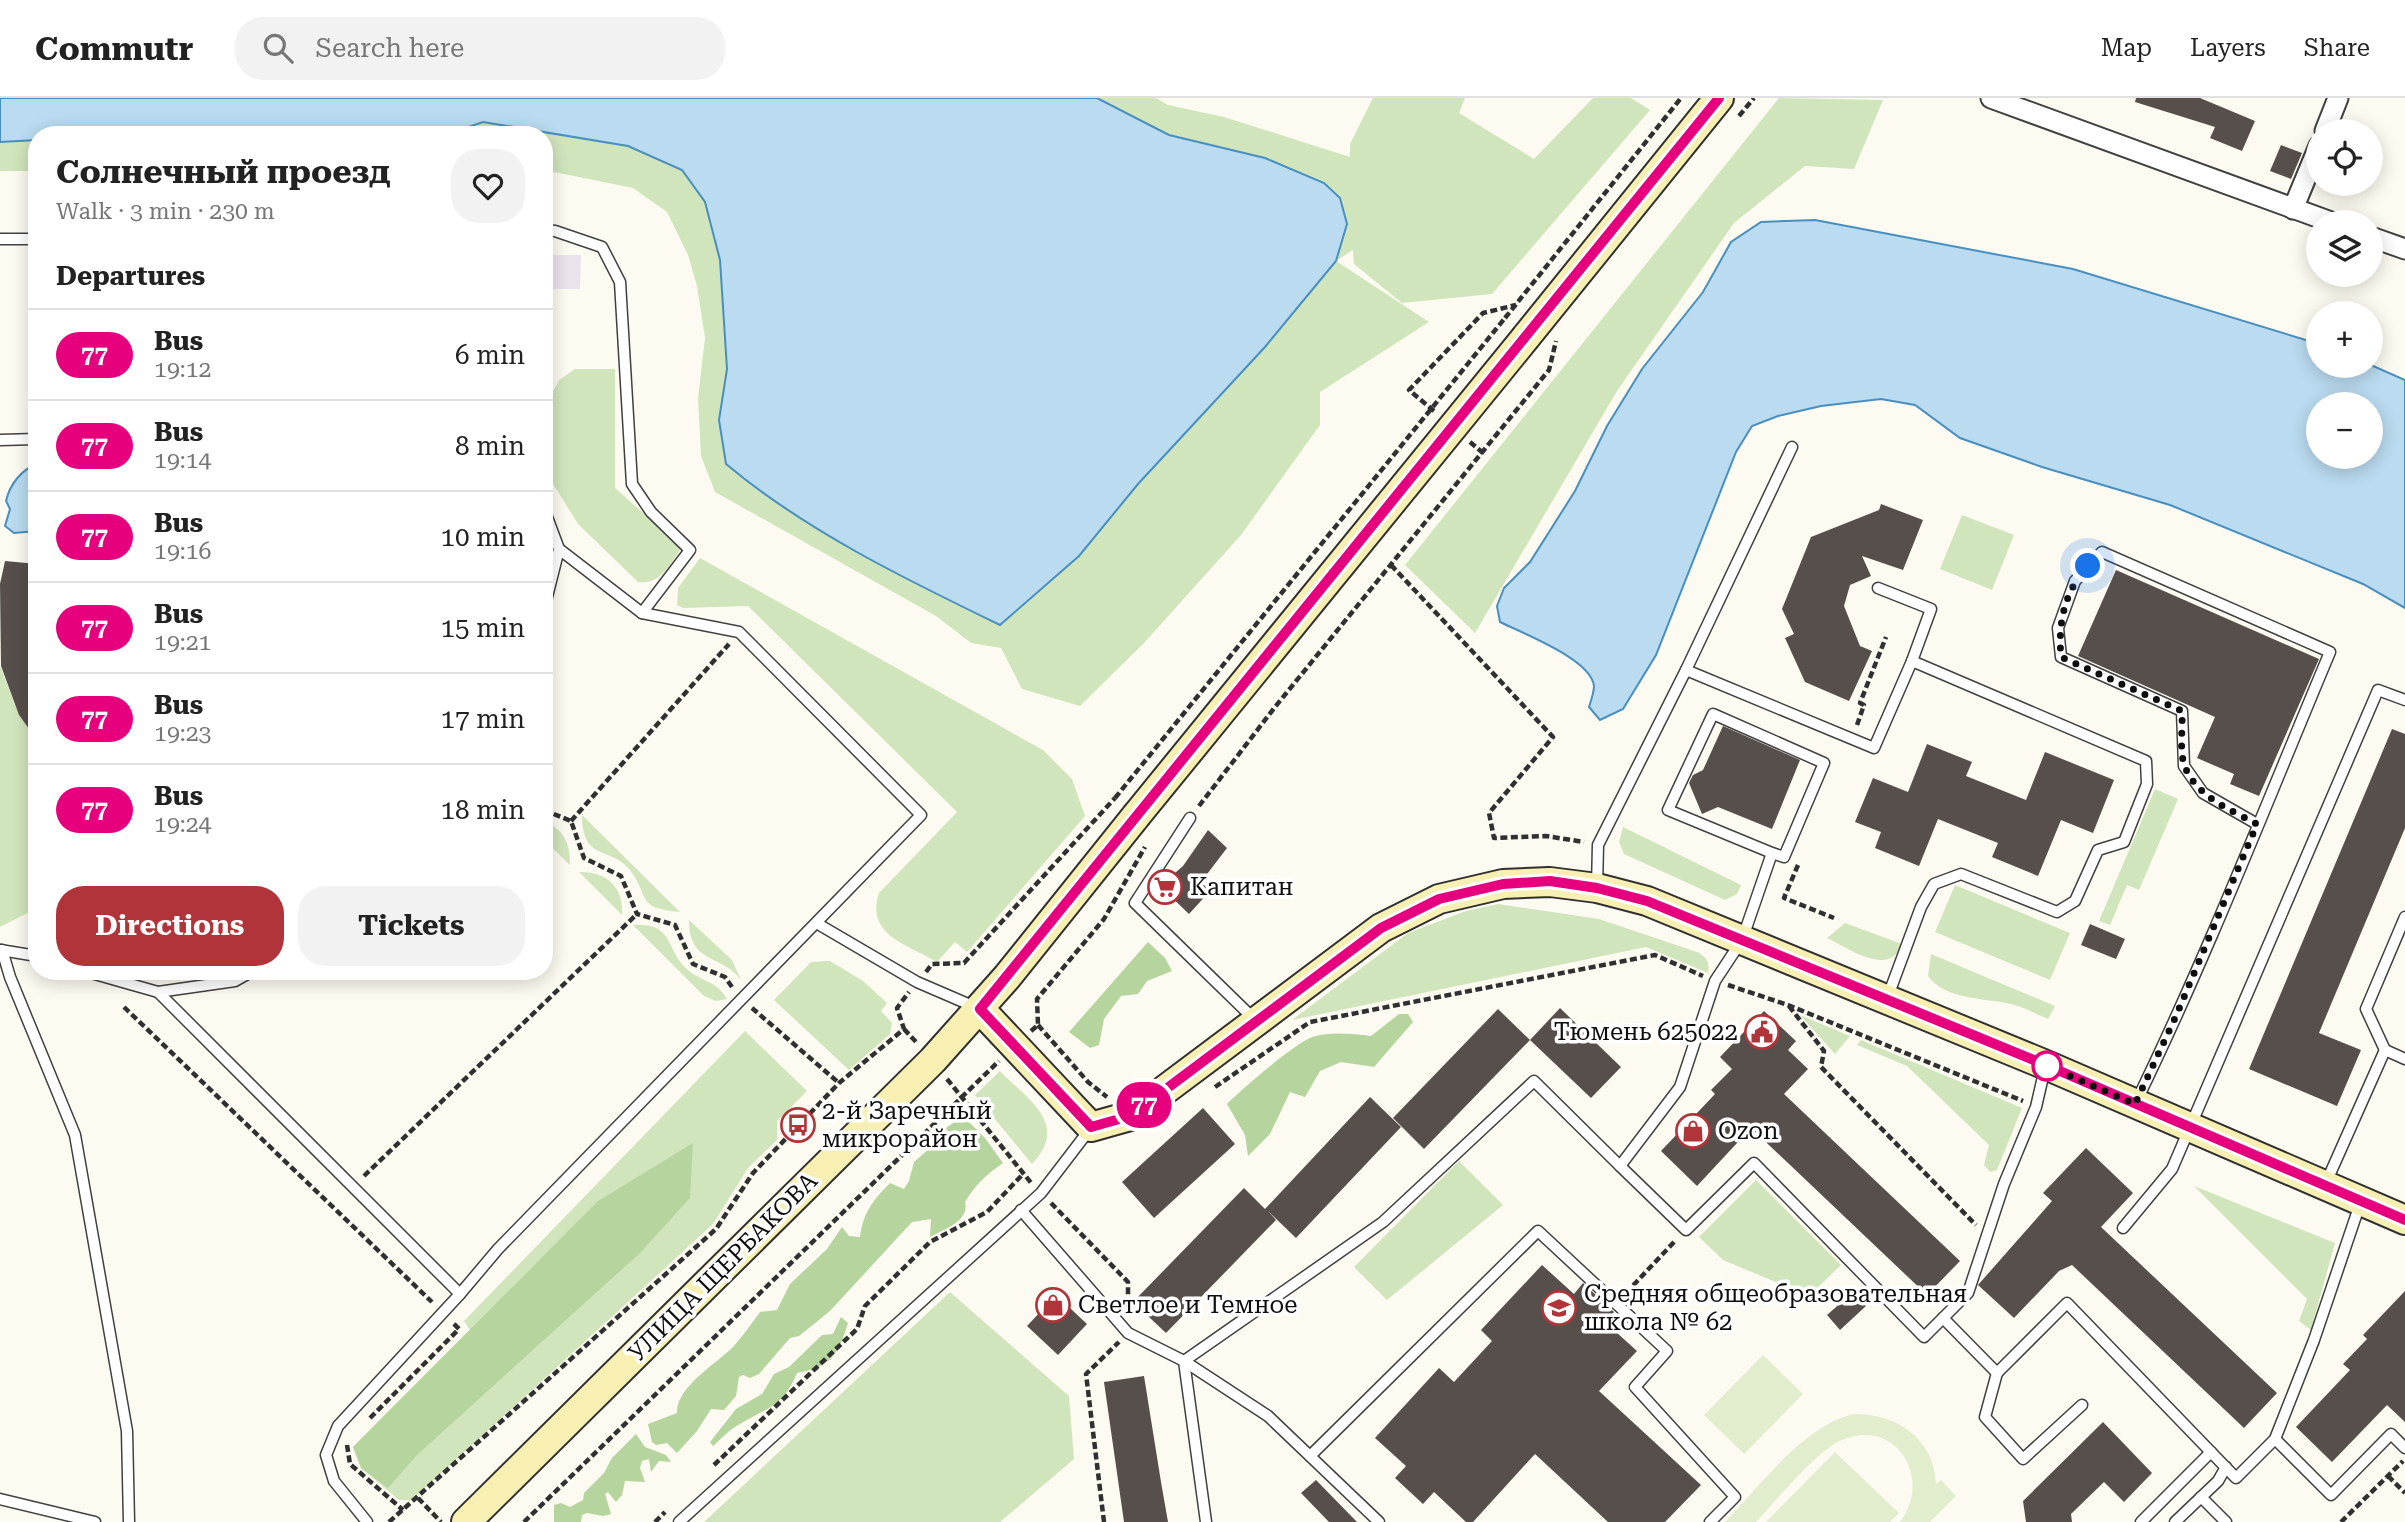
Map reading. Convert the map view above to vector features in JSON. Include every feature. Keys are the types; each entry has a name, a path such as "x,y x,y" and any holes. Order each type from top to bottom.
{"main road":[{"name":"УЛИЦА ЩЕРБАКОВА","path":"466,1522 933,1060 980,1009 1719,98"},
{"path":"980,1009 1091,1127 1130,1116 1381,928 1439,899 1503,884 1550,881 1597,888 1647,901 2046,1065 2405,1220"}],"street":[{"path":"1990,98 2306,213"},
{"path":"2330,119 2338,98"},
{"path":"2293,209 2306,178"},
{"path":"2383,241 2405,249"}],"lane":[{"path":"553,231 601,247 620,282 632,484 651,512 690,550 642,613"},
{"path":"0,239 28,239"},
{"path":"0,440 28,439"},
{"path":"1597,888 1598,845 1686,670 1792,447"},
{"path":"367,1522 334,1480 326,1455 338,1426 443,1313 498,1249 922,815 739,632 642,613 559,549 553,533"},
{"path":"553,573 559,549"},
{"path":"2135,1104 2176,1016 2330,652 2102,552 2075,580 2058,628 2061,657 2182,711 2184,766 2203,793 2257,824"},
{"path":"1686,670 1874,748 1931,610 1878,588"},
{"path":"1887,1000 1921,908 1934,884 1961,874 2057,912 2075,901 2098,850 2124,842 2147,785 2146,761 1912,661"},
{"path":"2123,1228 2172,1169 2378,690 2405,700"},
{"path":"1713,714 1824,763 1784,858 1772,853 1668,810 1713,714"},
{"path":"1190,818 1135,903 1256,1022"},
{"path":"1620,1166 1679,1087 1715,981 1742,940 1772,853"},
{"path":"2405,917 2366,1009 2385,1051 2405,1059"},
{"path":"818,924 917,982 980,1009"},
{"path":"28,955 1,950 75,1135 127,1431 129,1522"},
{"path":"116,980 158,992 237,980"},
{"path":"158,992 460,1294"},
{"path":"2325,1185 2385,1051"},
{"path":"1184,1361 1383,1222 1534,1081 1686,1230 1754,1163 1924,1337 1968,1293 2004,1184 2036,1107 2046,1065"},
{"path":"679,1522 1041,1193 1091,1127"},
{"path":"2082,1405 2023,1459 1985,1417 1997,1373 2067,1303 2236,1478 2275,1439 2314,1340 2361,1201"},
{"path":"1021,1210 1128,1334 1184,1361 1268,1416 1378,1522"},
{"path":"1310,1456 1538,1231 1667,1351 1635,1387 1735,1497 1710,1522"},
{"path":"1943,1318 1997,1373"},
{"path":"1184,1361 1206,1522"},
{"path":"2275,1439 2330,1495 2391,1433 2405,1448"},
{"path":"2141,1522 2211,1452"},
{"path":"2175,1522 2218,1480 2226,1467"},
{"path":"2201,1497 2226,1522"},
{"path":"0,1499 95,1522"}],"path":[{"path":"1104,1522 1086,1374 1128,1334 1128,1282 1023,1174 933,1060 904,1029 897,1008 932,964 964,963 1115,798 1681,98"},
{"path":"1441,417 1409,390 1483,313 1517,304"},
{"path":"1190,818 1275,707 1549,370 1556,341"},
{"path":"1462,435 1483,453"},
{"path":"1391,565 1553,737 1489,813 1494,838 1546,836 1598,845"},
{"path":"572,821 739,632"},
{"path":"1852,738 1864,705 1860,703 1886,637"},
{"path":"553,814 572,821"},
{"path":"572,821 584,858 621,876 637,914"},
{"path":"1130,1116 1088,1082 1038,1024 1037,999 1104,919 1148,843"},
{"path":"1800,861 1784,898 1834,918"},
{"path":"637,914 675,925 693,964 725,977 742,1000 839,1083"},
{"path":"333,1206 637,914"},
{"path":"1210,1090 1310,1022 1655,954 1715,981 1788,1005 2036,1107"},
{"path":"1788,1005 1824,1051 1821,1067 1987,1236"},
{"path":"124,1007 459,1329 365,1423"},
{"path":"524,1522 960,1096 1038,1024"},
{"path":"389,1522 716,1229 752,1173 839,1083 904,1029"},
{"path":"705,1474 857,1329 865,1306 930,1242 987,1212 1023,1174"},
{"path":"1616,1304 1686,1230"},
{"path":"346,1442 350,1464 403,1510"},
{"path":"2341,1522 2405,1459"},
{"path":"2388,1476 2405,1493"},
{"path":"418,1498 440,1522"},
{"path":"655,1522 675,1503"}],"shaded area":[{"path":"553,255 581,255 580,289 553,289"}],"green space":[{"path":"1097,98 1156,98 1168,105 1224,117 1350,157 1350,144 1373,98 1465,98 1459,113 1534,159 1593,98 1631,98 1650,110 1492,294 1402,303 1354,264 1353,250 1336,261 1324,183 1265,158 1169,135"},
{"path":"1779,98 1883,100 1854,169 1805,166 1734,223 1617,391 1475,633 1405,565"},
{"path":"483,122 507,126 471,126"},
{"path":"553,134 628,146 683,170 705,202 720,260 727,369 719,420 852,547 1000,625 1079,556 1138,484 1265,347 1336,261 1429,322 1320,392 1320,425 1241,535 1144,643 1080,706 1022,689 1001,648 971,643 936,616 715,492 701,456 698,398 705,338 697,286 688,255 667,212 633,188 553,172"},
{"path":"28,140 28,171 0,171 0,142"},
{"path":"575,369 615,369 615,488 682,547 664,572 653,580 638,582 578,524 553,484 553,391 559,380"},
{"path":"1962,515 2014,535 1992,590 1940,569"},
{"path":"700,558 1043,750 1072,779 1085,816 967,952 955,942 937,962 883,929 876,907 879,893 957,812 748,606 683,608 677,605 678,588"},
{"path":"0,666 19,715 28,728 28,913 0,927"},
{"path":"2155,789 2178,799 2139,890 2127,885 2110,925 2099,921"},
{"path":"582,815 680,912 649,904 636,878 622,862 592,847 583,830"},
{"path":"553,826 565,839 570,865 553,849"},
{"path":"1623,827 1741,885 1737,894 1725,900 1624,854 1619,842"},
{"path":"579,872 597,874 611,883 620,896 622,915"},
{"path":"1955,885 2070,933 2050,980 1935,932"},
{"path":"1498,904 1599,919 1697,952 1707,960 1708,973 1646,947 1292,1020 1408,933 1466,911"},
{"path":"689,920 732,960 741,980 700,952 690,934"},
{"path":"1845,923 1902,944 1896,954 1888,959 1879,960 1858,954 1827,938"},
{"path":"633,925 646,925 663,933 688,970 714,985 727,999 716,1001 704,996"},
{"path":"1148,942 1165,958 1172,971 1147,981 1138,994 1121,996 1104,1019 1099,1045 1090,1048 1069,1032"},
{"path":"1931,954 2055,1006 2048,1019 2016,1005 1966,997 1944,990 1928,976"},
{"path":"830,961 863,981 887,1003 881,1011 892,1023 890,1034 849,1070 774,1000 811,962"},
{"path":"1399,1014 1408,1014 1413,1022 1374,1067 1341,1062 1320,1071 1305,1097 1290,1092 1270,1134 1248,1156 1245,1135 1227,1104 1234,1097 1302,1042 1332,1034 1371,1036"},
{"path":"1800,1015 1850,1036 1835,1054"},
{"path":"745,1031 807,1091 777,1121 777,1140 748,1168 713,1224 412,1500 399,1500 361,1468 353,1447 470,1330 464,1321"},
{"path":"1861,1040 2022,1108 1997,1170 1990,1172 1984,1165 1989,1145 1907,1066 1857,1045"},
{"path":"1000,1071 1041,1113 1046,1125 1047,1137 1043,1150 1032,1164 975,1095"},
{"path":"963,1116 985,1138 1003,1163 973,1190 965,1202 966,1209 960,1219 930,1237 931,1219 912,1222 830,1311 799,1336 790,1338 759,1374 750,1378 743,1375 739,1377 736,1396 724,1410 711,1409 697,1431 677,1453 667,1443 656,1445 652,1442 648,1424 677,1413 678,1403 690,1385 733,1347 760,1312 777,1310 790,1284 827,1249 842,1227 849,1236 860,1237 866,1214 879,1195 890,1183 904,1189 914,1162 931,1147 940,1132"},
{"path":"693,1143 690,1198 640,1253 417,1455 388,1488 361,1468 353,1447 598,1201"},
{"path":"1459,1161 1503,1205 1387,1300 1354,1267"},
{"path":"1756,1180 1841,1265 1809,1296 1723,1260 1699,1237"},
{"path":"2194,1186 2335,1243 2311,1330 2299,1321 2307,1299"},
{"path":"950,1292 1069,1396 1074,1459 1000,1522 704,1522"},
{"path":"841,1317 848,1323 832,1358 818,1367 797,1373 780,1400 733,1428 713,1446 710,1442 736,1409 762,1394 774,1374 789,1367 822,1335 833,1334"},
{"path":"1763,1355 1803,1394 1744,1454 1704,1415"},
{"path":"1854,1414 1885,1418 1910,1432 1921,1442 1934,1468 1936,1484 1941,1480 1956,1496 1930,1522 1900,1522 1909,1505 1912,1487 1904,1456 1893,1444 1878,1437 1861,1435 1842,1440 1821,1454 1756,1522 1725,1522 1800,1444 1836,1420"},
{"path":"636,1434 645,1447 666,1455 671,1462 659,1461 651,1472 649,1459 642,1461 640,1468 645,1482 625,1481 622,1495 616,1502 608,1492 605,1494 611,1514 603,1516 587,1513 582,1515 581,1522 554,1522 554,1505 561,1503 570,1507 583,1500 584,1493 604,1473 612,1458"},
{"path":"1835,1452 1899,1513 1890,1522 1766,1522"}],"water":[{"path":"0,98 1097,98 1169,135 1265,158 1324,183 1340,198 1347,224 1336,261 1265,347 1138,484 1079,556 1000,625 823,533 726,464 719,420 727,369 720,260 705,202 682,170 628,146 553,134 553,126 507,126 483,122 471,126 28,126 28,140 0,142"},
{"path":"1815,220 2073,269 2306,340 2306,378 2383,378 2383,370 2405,380 2405,608 2363,584 2170,505 2042,467 1960,438 1915,405 1881,399 1821,406 1778,416 1752,426 1736,452 1656,655 1623,709 1600,720 1589,707 1594,686 1581,666 1554,648 1500,622 1497,606 1504,588 1530,562 1575,491 1607,426 1642,369 1703,292 1731,242 1761,222"},
{"path":"28,469 28,532 14,533 5,526 10,509 6,501 10,489"}],"building":[{"path":"2136,98 2200,98 2255,121 2242,151 2210,138 2215,127 2135,102"},
{"path":"2281,145 2302,153 2291,179 2270,171"},
{"path":"1881,504 1923,520 1903,570 1862,556 1871,576 1850,585 1844,606 1860,646 1872,651 1849,701 1805,682 1785,638 1794,634 1782,609 1811,537 1879,510"},
{"path":"5,561 28,563 28,728 19,715 1,666 0,584"},
{"path":"2116,570 2319,659 2259,796 2230,784 2234,774 2197,758 2215,717 2078,656"},
{"path":"1723,726 1800,760 1772,829 1718,807 1702,814 1689,783 1693,775 1703,770"},
{"path":"2392,729 2405,734 2405,828 2319,1033 2361,1050 2337,1106 2249,1069"},
{"path":"1927,744 1972,762 1966,776 2026,800 2045,752 2114,780 2093,833 2061,820 2038,876 1992,857 1998,843 1938,819 1919,866 1875,848 1881,832 1855,822 1873,778 1908,792"},
{"path":"1208,830 1227,848 1201,882 1210,891 1189,914 1160,886 1183,866"},
{"path":"2090,924 2125,939 2116,959 2081,945"},
{"path":"1560,1008 1621,1067 1591,1098 1530,1040"},
{"path":"1498,1009 1530,1040 1424,1149 1393,1118"},
{"path":"1764,1011 1796,1041 1788,1050 1808,1069 1784,1094 1960,1261 1927,1295 1751,1128 1697,1186 1661,1151 1715,1094 1711,1090 1732,1069 1720,1057"},
{"path":"1370,1097 1401,1127 1296,1238 1268,1211 1276,1220 1166,1333 1133,1302 1244,1188 1265,1209"},
{"path":"1203,1108 1235,1144 1154,1218 1122,1182"},
{"path":"2086,1148 2133,1193 2101,1227 2277,1393 2244,1428 2072,1265 2059,1271 2014,1318 1978,1285 2052,1201 2043,1193"},
{"path":"1542,1265 1574,1294 1583,1283 1614,1312 1605,1322 1637,1351 1599,1391 1701,1485 1665,1522 1608,1522 1535,1454 1473,1522 1466,1522 1434,1492 1423,1504 1395,1478 1406,1466 1375,1438 1439,1368 1454,1382 1492,1341 1481,1330"},
{"path":"2405,1291 2405,1422 2387,1405 2332,1462 2296,1427 2350,1370 2343,1364 2367,1339 2363,1335"},
{"path":"1853,1292 1866,1306 1840,1330 1827,1315"},
{"path":"1056,1295 1087,1324 1058,1355 1027,1326"},
{"path":"1144,1376 1168,1522 1124,1522 1104,1382"},
{"path":"2103,1422 2152,1473 2124,1502 2104,1482 2071,1514 2072,1522 2026,1522 2023,1501"},
{"path":"1316,1480 1357,1522 1329,1522 1301,1493"}],"bus line":[{"name":"77","path":"1719,98 980,1009 1091,1127 1114,1123 1130,1116 1381,928 1439,899 1503,884 1550,881 1597,888 1647,901 2046,1065 2405,1220"}],"place":[{"name":"Капитан","path":"1165,887"},
{"name":"Тюмень 625022","path":"1762,1032"},
{"name":"2-й Заречный микрорайон","path":"798,1125"},
{"name":"Ozon","path":"1693,1131"},
{"name":"Светлое и Темное","path":"1053,1305"},
{"name":"Средняя общеобразовательная школа № 62","path":"1559,1308"}],"route":[{"path":"2047,1066 2135,1104 2176,1016 2257,824 2203,793 2193,780 2184,766 2182,711 2061,657 2058,628 2075,580 2088,566"}]}
